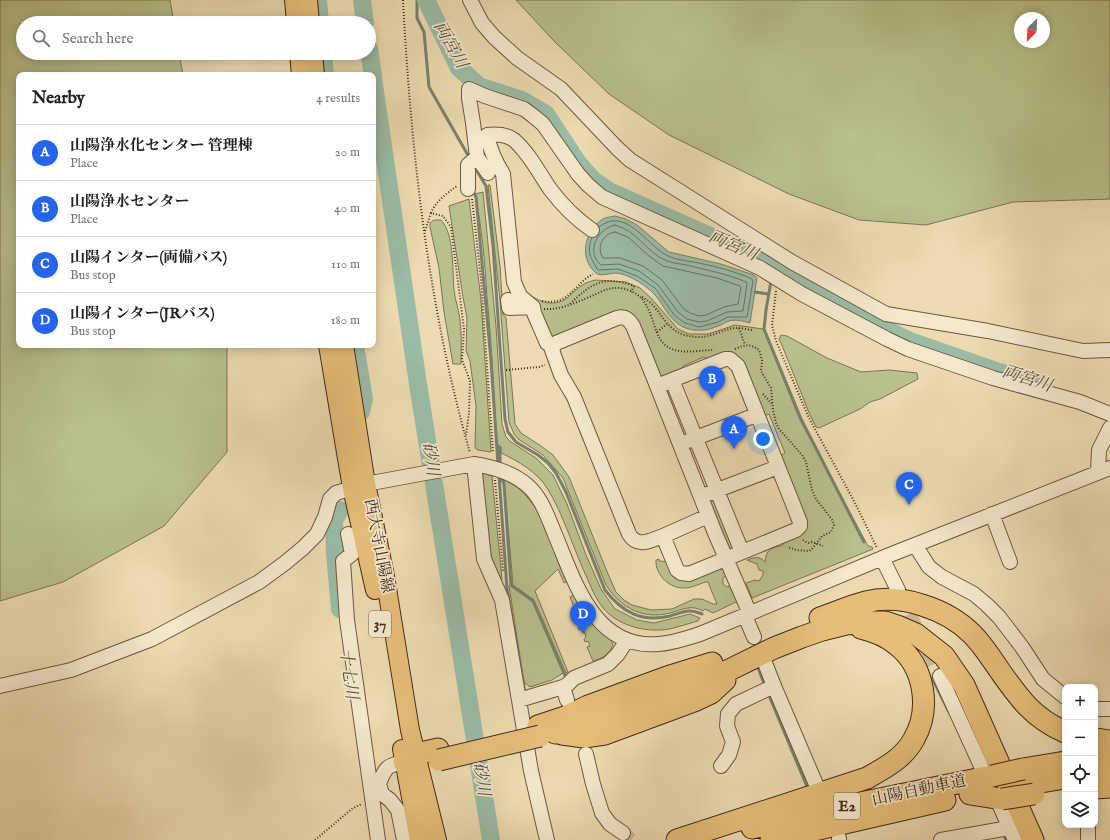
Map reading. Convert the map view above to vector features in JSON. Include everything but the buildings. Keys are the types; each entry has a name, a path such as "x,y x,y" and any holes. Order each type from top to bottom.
{"highway":[{"path":"544,732 710,669 747,660 822,630 847,616 866,602 897,600 913,602 928,607 959,623 972,634 1027,707 1045,721 1062,730"},
{"path":"847,616 876,611 893,614 908,619 930,632 949,649 966,671 979,696 1044,840"},
{"path":"677,840 867,778 890,765 914,740 924,710 924,696 916,669 908,656 897,645 847,616"},
{"path":"847,616 867,622 885,622 900,627 916,634 944,656 964,685 1033,840"},
{"path":"413,760 544,732 590,729 604,725 707,688 726,679 747,660"},
{"path":"1098,739 1110,741"},
{"path":"1098,757 1110,755"},
{"name":"山陽自動車道","path":"1028,782 1062,764"},
{"path":"1098,772 1110,770"},
{"name":"山陽自動車道","path":"703,840 860,803 1062,778"},
{"path":"1028,782 1062,790"},
{"name":"山陽自動車道","path":"771,840 995,787"},
{"path":"1098,788 1110,787"}],"main road":[{"path":"294,0 295,16"},
{"path":"308,0 309,16"},
{"path":"300,60 301,72"},
{"path":"314,60 315,72"},
{"name":"西大寺山陽線","path":"329,348 359,486"},
{"name":"西大寺山陽線","path":"344,348 359,486 388,674 437,840"},
{"name":"西大寺山陽線","path":"413,760 419,840"}],"street":[{"path":"470,0 482,23 494,37 517,58 561,89 630,160 792,262 886,314 988,331 1083,351 1110,350"},
{"path":"488,173 477,157 468,98 469,89 524,110 532,115 543,124 588,186 602,196 760,268 808,298 908,349 994,378 1080,402 1110,414"},
{"path":"536,303 520,296 514,282 503,174 490,148 487,135 499,134 513,139 523,150 551,190 569,211 581,223 592,230"},
{"path":"468,183 468,165 477,157"},
{"path":"508,300 509,308 536,303"},
{"path":"536,303 534,313 547,344 553,346"},
{"path":"553,346 556,343 593,334 621,317 630,321 726,558 754,637"},
{"path":"553,346 552,350 561,375 574,397 632,540 644,543 708,516"},
{"path":"657,386 724,360 730,359 738,366 756,415 800,522 800,526 796,530 689,574 681,573 677,570 663,536"},
{"path":"672,380 742,552"},
{"path":"680,445 756,415"},
{"path":"0,686 71,670 152,639 259,582 285,563 317,534 325,517 330,499 336,492 359,486 469,465 487,466 513,476 527,485 538,497 586,604 603,626 628,640 645,644 669,643 700,634 882,558 1104,470 1099,450 1110,428"},
{"path":"469,465 484,560 502,600 531,771 548,840"},
{"path":"701,497 778,467"},
{"path":"992,514 1010,562"},
{"path":"348,534 352,554 343,561 347,620 378,840"},
{"path":"915,545 929,567 942,577 974,594 987,604 1022,647 1043,679 1062,695"},
{"path":"882,558 898,590"},
{"path":"519,700 565,693 568,684 574,678 608,664 618,654 628,640"},
{"path":"747,660 774,686 818,789"},
{"path":"940,676 995,787 1012,834 941,840"},
{"path":"721,766 729,755 733,742 727,726 728,714 736,704 774,686"},
{"path":"1098,708 1110,709"},
{"path":"586,754 602,813 610,824 622,833"},
{"path":"404,840 398,810 390,800 382,794 379,784 382,774 390,765 413,760"},
{"path":"1088,828 1088,840"}],"path":[{"path":"403,0 416,172 436,301 458,413 466,436 469,465"},
{"path":"425,232 433,208 442,198 468,183 475,216 493,453"},
{"path":"431,213 443,216 451,227 454,245 464,329 462,360 470,381 469,413 466,436"},
{"path":"536,303 542,301 551,302 560,300 570,295 585,279 593,274"},
{"path":"779,280 774,304 772,325 776,341 809,418 855,503 882,558"},
{"path":"570,305 590,287 600,282 622,282 634,286 632,292"},
{"path":"536,303 543,309 552,309 570,305 611,288 618,288 632,292 648,301 654,306 658,313 674,331 685,335 706,337 732,328 752,330"},
{"path":"641,297 645,302 657,332 664,344 671,349 721,350"},
{"path":"657,332 667,324"},
{"path":"739,328 745,345"},
{"path":"732,350 745,345 754,346 759,350 762,360 761,370 771,388 776,423 779,429 802,454 806,462 812,490 833,521 834,525 831,532 822,536 812,549 803,552 782,544"},
{"path":"506,370 539,367 556,361"},
{"path":"495,477 503,572"},
{"path":"801,537 808,543 810,542 823,546"},
{"path":"316,840 359,804"}],"shaded area":[{"path":"0,0 170,0 173,16 16,16 16,60 180,60 182,72 16,72 16,348 227,348 227,452 164,526 63,582 0,601"},
{"path":"516,0 1110,0 1110,199 1013,202 926,225 859,220 789,194 669,135 609,94 554,41"},
{"path":"488,185 490,185 500,266 503,314 506,318 515,424 521,433 553,455 569,477 616,592 624,600 632,605 651,610 672,609 694,599 702,599 713,604 717,604 708,582 685,588 679,588 669,584 661,576 656,566 656,560 659,559 659,561 670,562 672,569 721,566 728,576 723,578 723,584 727,587 731,586 738,601 713,613 705,609 703,611 690,608 660,615 651,615 626,606 618,600 606,585 563,478 543,455 518,439 514,434 509,422 500,301"},
{"path":"483,192 496,326 502,424 506,437 511,442 536,458 553,475 567,504 586,555 601,589 615,609 637,620 654,623 690,614 700,618 698,621 665,630 652,630 629,626 615,619 609,614 601,606 593,591 559,510 543,482 527,468 501,453 501,447 497,444 492,352 484,258 480,220 475,194"},
{"path":"469,199 481,300 491,452 478,450 475,448 476,406 470,361 466,351 467,318 449,206"},
{"path":"434,220 441,220 449,234 451,243 454,290 461,326 461,364 453,364 444,312 439,268 430,227 430,223"},
{"path":"595,280 626,282 640,288 651,298 678,329 689,334 708,334 735,325 763,329 800,420 868,546 872,547 873,549 752,598 746,583 755,580 759,581 763,575 763,571 759,570 757,564 747,560 757,558 765,562 768,552 772,548 782,546 784,544 782,541 801,534 778,457 785,453 769,414 762,417 740,362 710,360 704,357 683,366 680,373 662,378 659,377 633,318 551,338 523,297 522,287 541,301 547,303 558,302 567,298 581,286"},
{"path":"781,335 787,336 827,358 861,372 889,370 917,373 918,379 819,428 816,427 810,415 779,339"},
{"path":"483,473 492,476 502,579 500,584 498,582 491,555 482,480"},
{"path":"504,480 516,487 527,497 536,509 551,538 568,581 564,583 558,569 535,591 568,672 566,673 534,600 513,585"},
{"path":"712,496 735,547 730,553 708,500"},
{"path":"511,585 534,603 563,673 552,680 530,687 524,682 509,586"},
{"path":"574,595 583,612 597,629 613,644 608,653 593,661 587,647 590,646 588,641 585,642 584,639 586,637 583,629 579,630 578,627 581,625 570,597"}],"water":[{"path":"615,216 626,219 637,225 669,252 721,264 754,275 757,278 750,323 734,320 705,330 687,329 678,324 669,315 655,295 639,282 621,274 616,273 600,275 596,273 590,267 587,260 586,244 588,237 597,224 603,219"}],"waterway":[{"name":"十七川","path":"318,0 319,16"},
{"name":"砂川","path":"362,0 364,16"},
{"path":"417,0 417,18 424,32 429,87 469,157"},
{"name":"両宮川","path":"426,0 459,68 479,86 522,100 546,114 578,163 593,180 609,191 764,260 863,318 910,341 996,371 1039,384"},
{"name":"十七川","path":"324,60 325,72"},
{"name":"砂川","path":"371,60 373,72"},
{"name":"砂川","path":"376,98 418,384 491,840"},
{"path":"474,166 486,186 493,246 505,419 508,432 516,442 538,455 548,463 556,473 566,492 605,590 618,604 633,614 650,618 660,618 689,611 702,614"},
{"path":"473,191 476,197 491,361 498,465"},
{"path":"771,281 764,329 801,419 864,542"},
{"path":"755,292 768,294"},
{"name":"十七川","path":"356,348 364,399 361,412"},
{"path":"497,446 500,448 500,465"},
{"path":"499,475 507,589 525,693"},
{"path":"500,475 504,484 511,585 533,601 567,680"},
{"name":"十七川","path":"340,510 334,520 335,553 340,609"},
{"path":"757,665 765,686"},
{"path":"932,678 949,712"},
{"path":"768,693 808,789"}],"tunnel":[{"path":"900,595 940,676"},
{"path":"623,833 631,840"}],"place":[{"name":"山陽浄水センター","path":"712,399"},
{"name":"山陽浄水化センター 管理棟","path":"734,449"},
{"name":"山陽インター(両備バス)","path":"909,505"},
{"name":"山陽インター(JRバス)","path":"583,634"}]}
